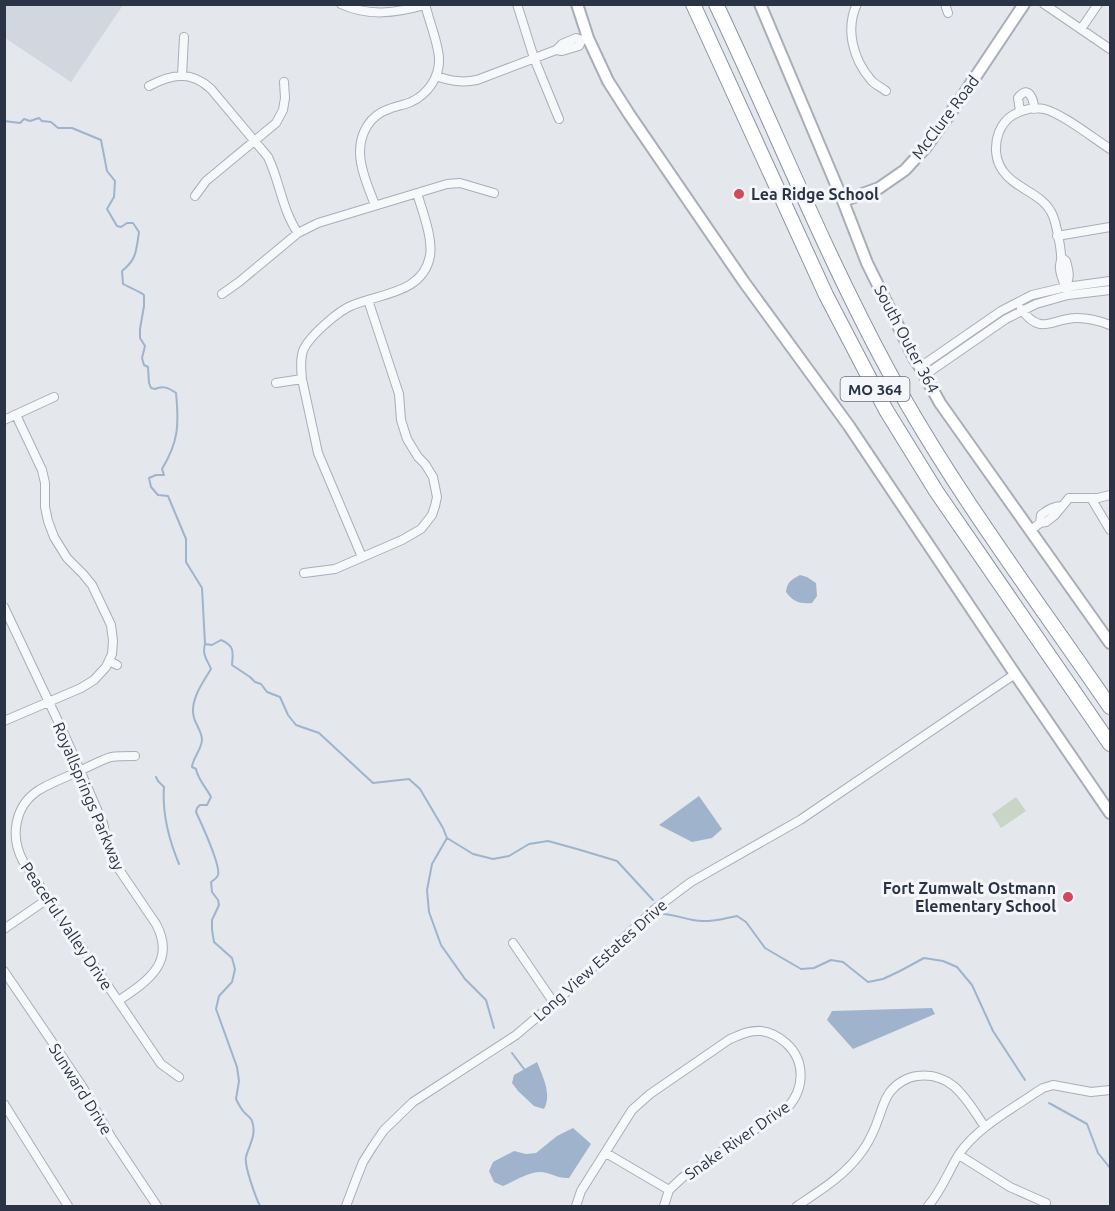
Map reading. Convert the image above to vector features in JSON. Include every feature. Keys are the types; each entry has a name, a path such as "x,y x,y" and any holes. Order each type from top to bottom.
{"highway":[{"name":"MO 364","path":"693,4 826,295 886,410 936,491 1110,744"},
{"name":"MO 364","path":"717,4 839,273 888,371 947,470 1110,707"}],"street":[{"path":"341,4 357,10 377,13 425,5 439,56 436,76 428,89 411,102 382,111 368,123 364,132 360,142 360,154 375,205"},
{"path":"517,4 534,58 559,119"},
{"path":"578,4 585,39 629,114 744,282 849,426 1110,813"},
{"name":"South Outer 364","path":"760,4 867,263 914,358 940,404 1035,526 1110,643"},
{"path":"857,4 850,29 854,48 871,81 886,91"},
{"path":"945,4 948,13"},
{"name":"McClure Road","path":"843,201 879,188 905,170 926,147 964,94 1024,4"},
{"path":"1044,4 1110,49"},
{"path":"1081,29 1098,4"},
{"path":"182,76 184,38"},
{"path":"436,76 453,82 477,80 556,50 562,51 579,46 585,39"},
{"path":"149,86 164,78 174,76 192,77 205,83 268,158 288,216 298,233"},
{"path":"195,196 206,181 276,123 283,110 284,82"},
{"path":"1020,111 1018,98 1024,92 1033,97 1034,109"},
{"path":"1067,289 1069,276 1066,261 1062,258 1053,213 1042,201 1009,179 999,165 995,149 999,132 1006,121 1020,111 1044,109 1059,115 1110,149"},
{"path":"222,294 298,233 318,223 447,184 471,185 494,193"},
{"path":"362,557 318,453 300,369 304,349 316,333 351,305 408,287 422,275 428,265 431,246 417,193"},
{"path":"1057,236 1110,227"},
{"path":"922,371 1001,311 1032,295 1110,281"},
{"path":"922,371 1006,319 1067,289 1110,290"},
{"path":"304,573 335,569 402,540 421,529 432,515 437,497 433,477 407,439 400,420 399,394 368,300"},
{"path":"1017,303 1029,319 1038,324 1044,325 1076,318 1096,320 1110,325"},
{"path":"276,383 302,379"},
{"path":"4,420 54,397"},
{"path":"4,721 86,686 103,671 109,661 113,641 111,625 92,585 69,561 54,537 45,507 45,483 42,470 16,415"},
{"path":"1035,526 1041,515 1055,506 1062,506 1069,498 1098,498 1110,495"},
{"path":"1091,498 1110,530"},
{"name":"Royallsprings Parkway","path":"4,607 103,823 113,860 159,931 162,944 157,968 146,982 118,1001"},
{"path":"109,661 117,665"},
{"name":"Long View Estates Drive","path":"346,1206 357,1177 373,1146 384,1130 405,1109 516,1035 554,1003 655,909 691,882 800,820 1015,674"},
{"name":"Peaceful Valley Drive","path":"135,756 112,757 33,794 17,819 15,837 18,851 161,1064 179,1077"},
{"path":"4,928 49,898"},
{"path":"513,943 554,1003"},
{"name":"Sunward Drive","path":"4,971 82,1086 154,1205"},
{"name":"Snake River Drive","path":"576,1206 581,1191 624,1121 638,1104 730,1039 745,1032 762,1031 779,1037 792,1048 800,1064 796,1097 777,1115 766,1120 683,1177 669,1190 664,1206"},
{"path":"797,1206 828,1185 853,1163 873,1133 883,1103 890,1091 911,1077 925,1075 939,1077 950,1082 960,1091 985,1127"},
{"path":"928,1206 943,1187 959,1155 974,1137 1043,1088 1059,1085 1091,1092 1110,1090"},
{"path":"4,1104 68,1206"},
{"path":"606,1153 669,1190"},
{"path":"959,1155 1010,1187 1046,1203"}],"shaded area":[{"path":"4,5 123,5 71,82 5,38"}],"green space":[{"path":"1016,797 1026,811 1001,828 992,814"}],"water":[{"path":"800,575 816,583 817,596 812,603 797,602 786,592 790,582"},
{"path":"699,796 722,829 712,838 692,842 659,825"},
{"path":"932,1008 935,1014 853,1049 827,1020 832,1011"},
{"path":"537,1062 547,1091 544,1109 534,1106 512,1083 514,1075"},
{"path":"573,1128 591,1144 569,1178 535,1172 503,1186 494,1182 489,1171 493,1162 514,1151 526,1154 536,1153 557,1136"}],"waterway":[{"path":"4,121 20,123 24,119 30,121 39,118 42,121 51,122 58,128 72,128 101,140 107,171 115,181 114,197 107,209 117,226 133,223 139,232 133,258 122,271 123,284 144,295 140,338 145,346 142,358 144,365 148,367 151,388 161,387 176,393 175,441 162,469 164,475 149,478 151,487 158,495 168,496 186,539 186,562 202,588 204,652 211,669 193,705 194,718 202,740 192,767 196,769 211,797 207,805 200,805 196,812 217,862 218,876 211,882 212,892 219,905 212,920 214,942 232,958 235,969 232,982 219,996 216,1009 237,1067 239,1081 236,1099 253,1126 246,1161 260,1206"},
{"path":"205,644 212,645 221,640 229,645 233,653 232,665 261,684 267,692 280,697 288,715 296,725 319,733 373,783 409,779 420,789 447,838 473,854 493,859 509,856 529,844 548,841 617,861 653,900"},
{"path":"156,777 164,787 167,827 179,864"},
{"path":"447,838 432,864 427,890 429,912 441,945 465,979 486,1000 494,1028"},
{"path":"664,914 704,921 737,916 746,922 765,948 801,969 814,968 831,960 843,962 868,982 883,979 924,958 943,961 957,967 972,985 993,1031 1025,1080"},
{"path":"512,1053 524,1069"},
{"path":"1049,1103 1087,1124 1098,1153 1110,1168"}],"place":[{"name":"Lea Ridge School","path":"739,194"},
{"name":"Fort Zumwalt Ostmann Elementary School","path":"1068,897"}]}
